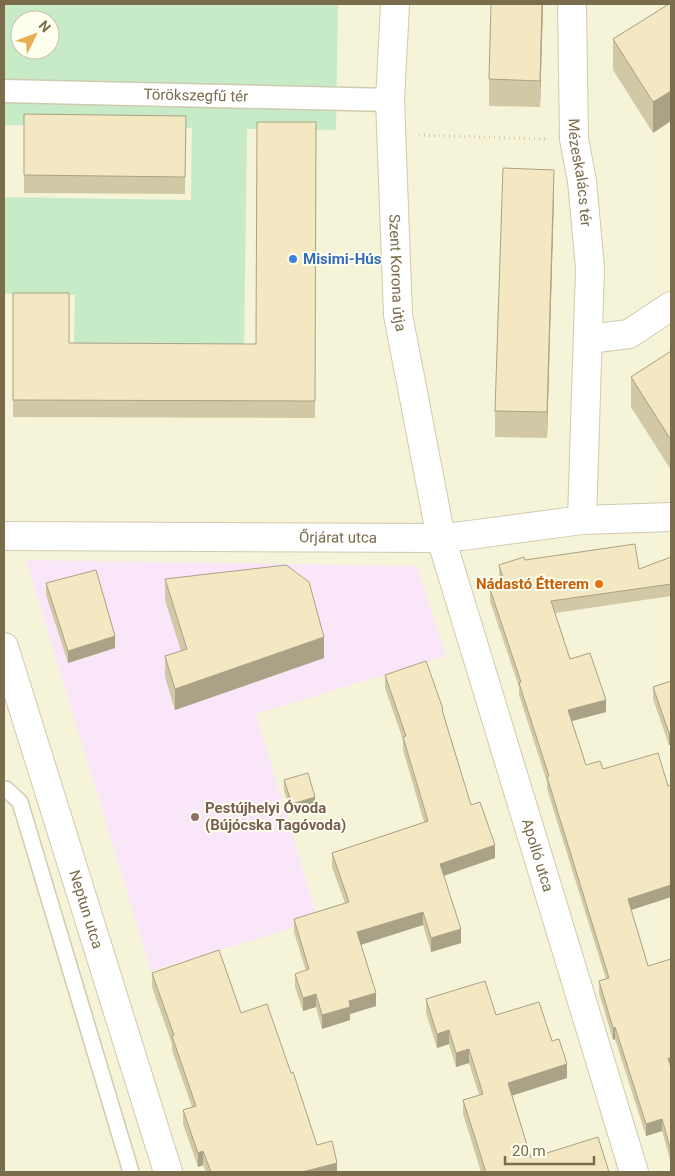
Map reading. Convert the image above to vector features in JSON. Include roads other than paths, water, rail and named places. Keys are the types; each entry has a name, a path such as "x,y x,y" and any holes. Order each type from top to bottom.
{"street":[{"name":"Szent Korona útja","path":"395,4 390,100 398,315 441,538"},
{"name":"Mézeskalács tér","path":"576,4 574,140 582,181 590,268 582,520"},
{"name":"Törökszegfű tér","path":"4,91 390,100"},
{"path":"589,339 629,334 671,306"},
{"name":"Őrjárat utca","path":"4,536 441,538 582,520 671,517"},
{"name":"Apolló utca","path":"441,538 634,1172"},
{"name":"Neptun utca","path":"4,647 168,1172"}],"lane":[{"path":"4,789 6,788 20,802 131,1172"}],"place":[{"name":"Misimi-Hús","path":"293,259"},
{"name":"Nádastó Étterem","path":"599,584"},
{"name":"Pestújhelyi Óvoda (Bújócska Tagóvoda)","path":"195,817"}]}
